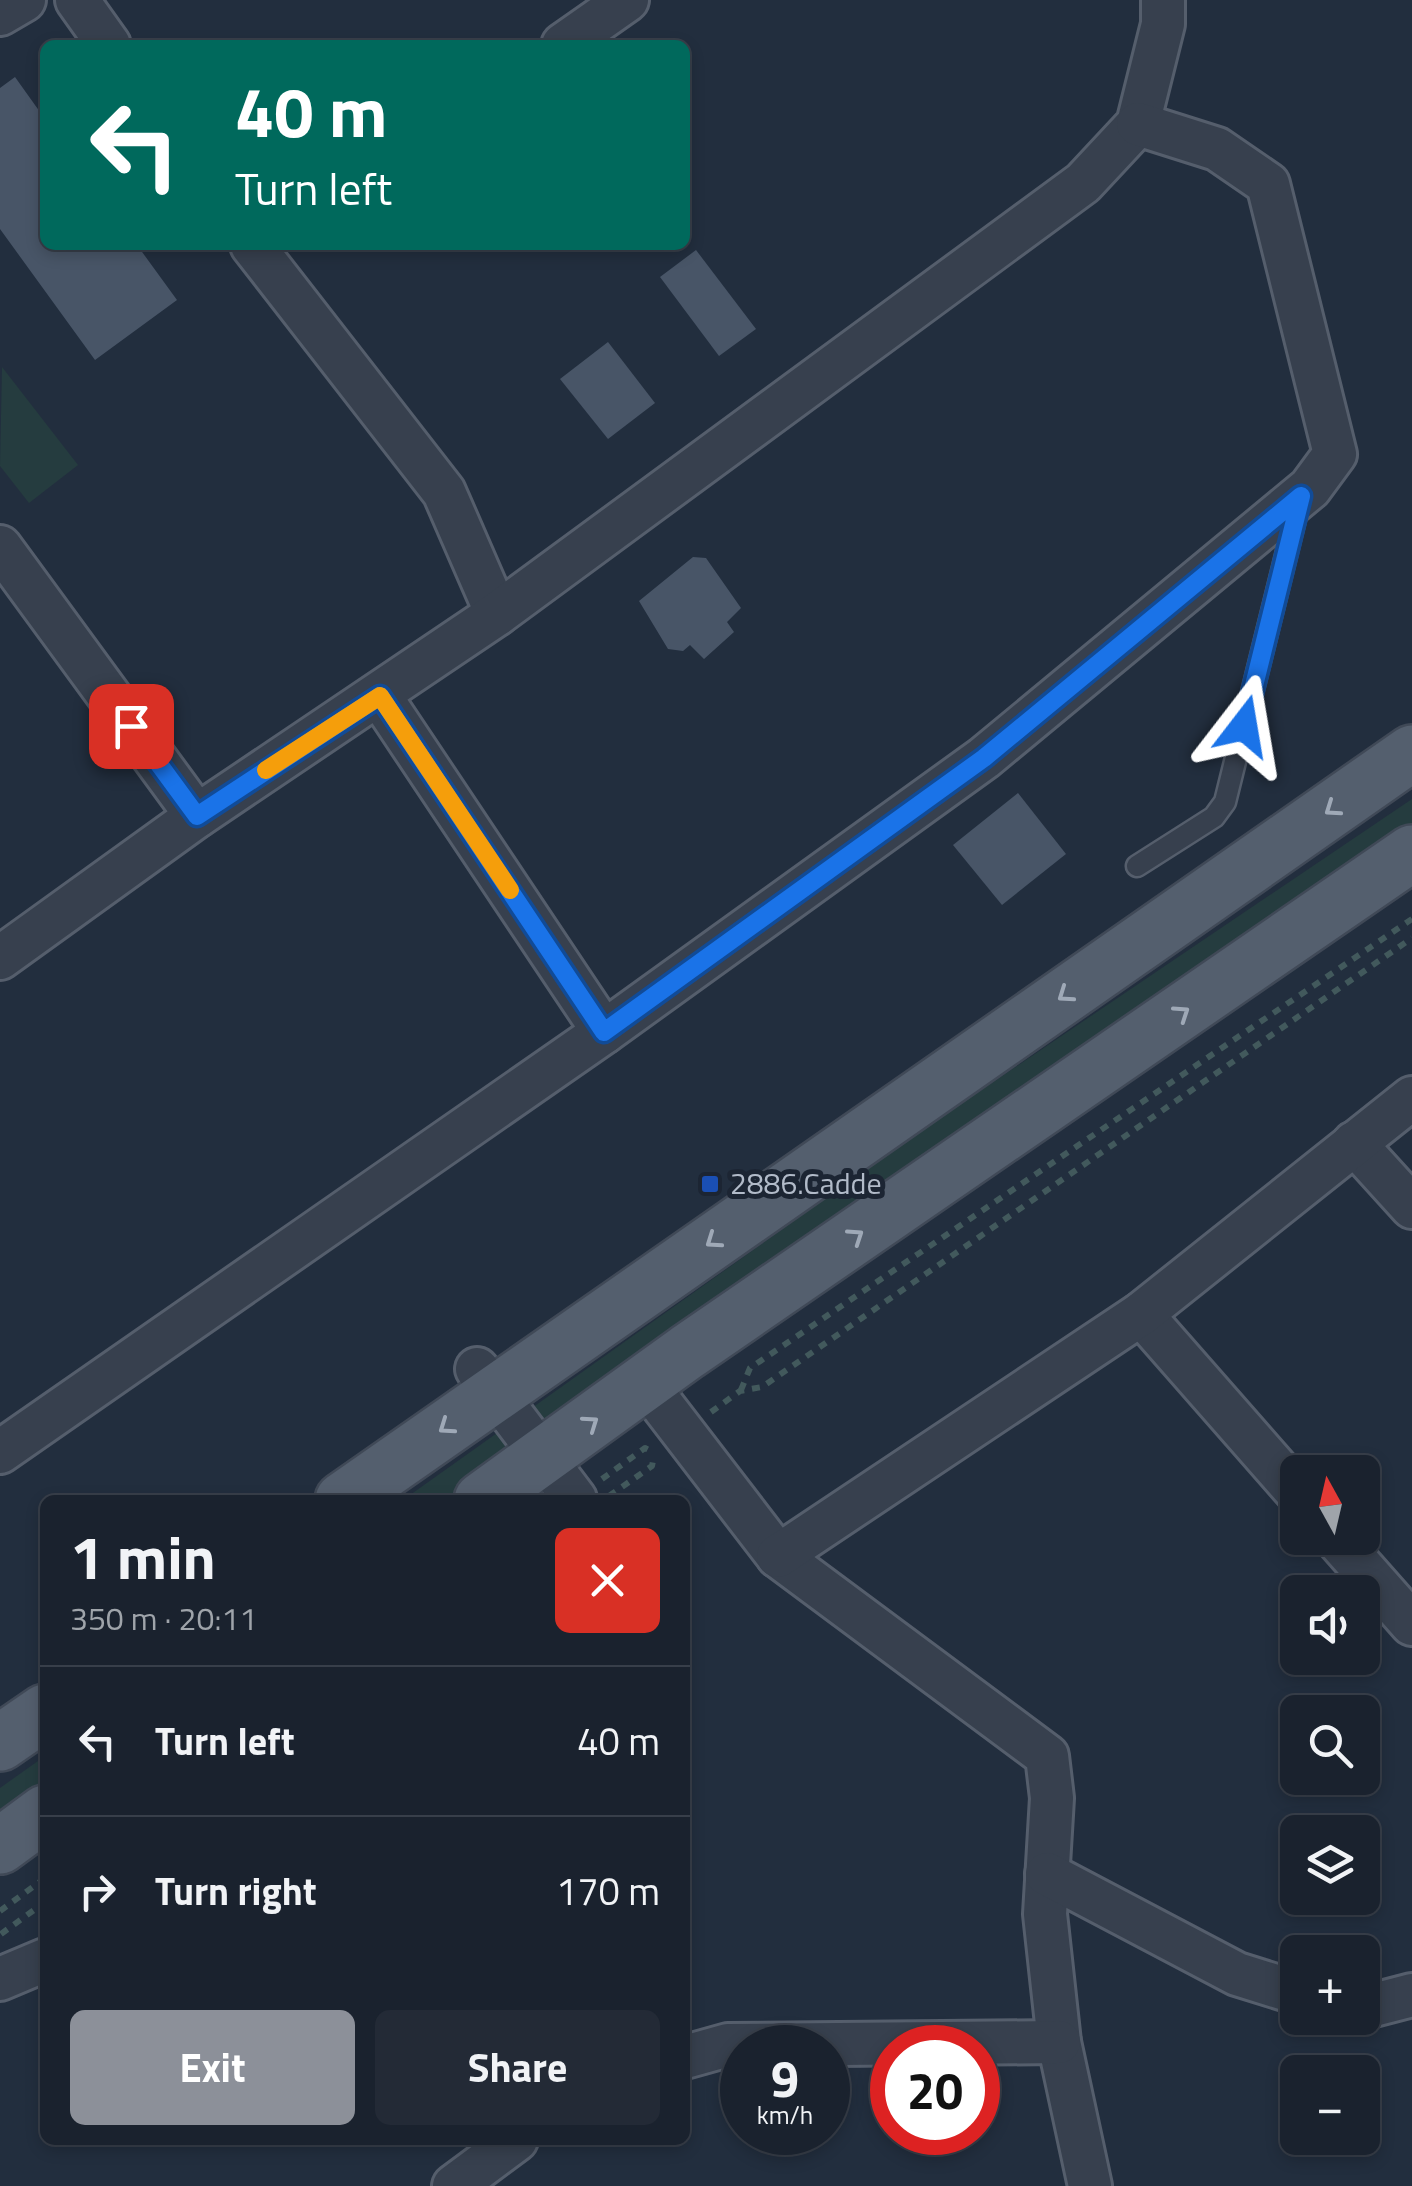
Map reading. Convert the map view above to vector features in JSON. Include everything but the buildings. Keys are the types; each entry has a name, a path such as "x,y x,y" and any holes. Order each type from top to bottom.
{"main road":[{"path":"349,1495 486,1381 1412,753"},
{"path":"500,1495 559,1478 646,1384 687,1352 1412,853"},
{"path":"0,1744 40,1716"},
{"path":"0,1846 40,1818"}],"street":[{"path":"0,14 24,0"},
{"path":"77,0 105,40"},
{"path":"569,40 627,0"},
{"path":"0,958 197,816 498,614 1083,183 1138,124 1164,24 1163,0"},
{"path":"0,1452 604,1032 984,758 1301,496 1335,454 1268,184 1217,149 1138,124"},
{"path":"263,250 444,492 498,614"},
{"path":"0,547 197,816"},
{"path":"380,696 604,1032"},
{"path":"778,1556 1141,1314 1412,1098"},
{"path":"1354,1143 1412,1207"},
{"path":"1141,1314 1280,1472"},
{"path":"486,1381 559,1478"},
{"path":"646,1384 778,1556 1047,1756 1052,1798 1045,1914 1059,2042 1090,2186"},
{"path":"1351,1555 1412,1624"},
{"path":"1047,1874 1237,1974 1280,1987"},
{"path":"0,1979 40,1962"},
{"path":"1380,2003 1412,1995"},
{"path":"690,2056 728,2045 1059,2042"},
{"path":"454,2186 509,2145"}],"lane":[{"path":"1137,866 1214,817 1226,802 1301,496"}],"path":[{"path":"1412,918 750,1368 740,1392 762,1387 1412,938"},
{"path":"559,1478 644,1448 655,1452 652,1466 611,1495"},
{"path":"0,1911 40,1882"},
{"path":"0,1934 40,1906"}],"green space":[{"path":"2,367 78,465 29,503 0,466"},
{"path":"1412,799 1412,826 452,1495 410,1495 906,1141"},
{"path":"40,1760 40,1789 0,1817 0,1788"}],"slow traffic":[{"path":"266,770 380,696 510,890"}],"place":[{"name":"2886.Cadde","path":"710,1184"}],"route":[{"path":"131,726 197,816 380,696 604,1032 984,758 1301,496 1244,726"}]}
